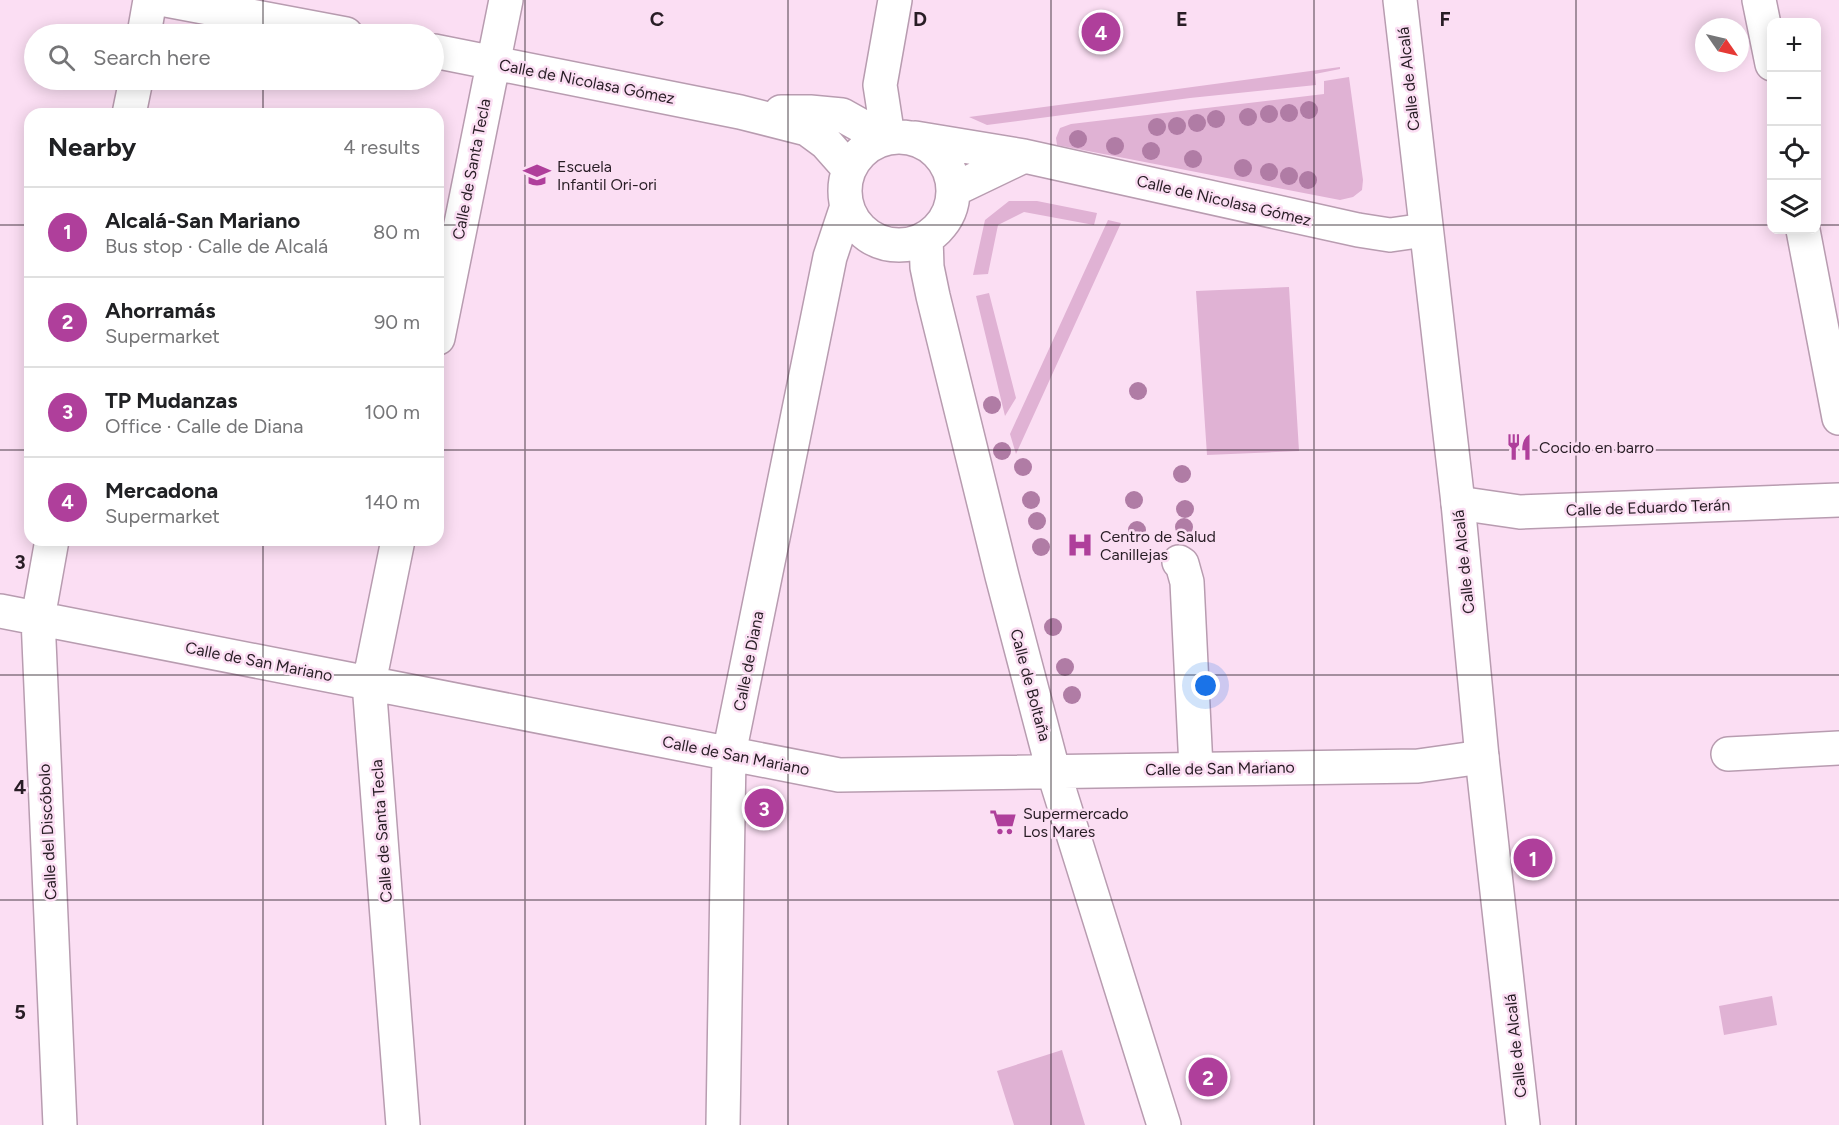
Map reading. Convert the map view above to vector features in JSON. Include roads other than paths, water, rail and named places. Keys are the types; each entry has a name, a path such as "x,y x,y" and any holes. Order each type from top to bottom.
{"street":[{"path":"146,24 150,0"},
{"path":"166,0 293,24"},
{"name":"Calle de Santa Tecla","path":"444,308 506,0"},
{"path":"895,0 880,85 895,138"},
{"name":"Calle de Alcalá","path":"1400,0 1458,503 1482,757 1523,1125"},
{"path":"1759,0 1767,39"},
{"name":"Calle de Nicolasa Gómez","path":"444,53 740,112 807,129 826,143 849,169"},
{"path":"130,108 134,90"},
{"name":"Calle de Nicolasa Gómez","path":"740,112 810,112 842,115 895,138 1024,156 1358,230 1390,235 1425,230"},
{"path":"895,138 930,146 943,158 950,173 953,190 946,218 937,229 926,238 899,245 885,243 861,230 852,219 845,194 849,169 858,155 869,145 895,138"},
{"path":"953,190 1024,156"},
{"name":"Calle de Diana","path":"723,1125 729,754 830,257 847,206"},
{"path":"1804,234 1839,418"},
{"name":"Calle de Boltaña","path":"926,238 927,267 933,296 999,565 1053,770 1164,1125"},
{"name":"Calle de Eduardo Terán","path":"1458,503 1520,512 1839,500"},
{"name":"Calle del Discóbolo","path":"51,546 38,618 60,1125"},
{"name":"Calle de Santa Tecla","path":"397,546 369,683 404,1125"},
{"path":"1179,562 1182,564 1187,582 1196,768"},
{"name":"Calle de San Mariano","path":"0,611 839,775 1418,766 1482,757"},
{"path":"1728,754 1839,748"}],"place":[{"name":"Mercadona","path":"1101,32"},
{"name":"Escuela Infantil Ori-ori","path":"537,175"},
{"name":"Cocido en barro","path":"1519,447"},
{"name":"Centro de Salud Canillejas","path":"1080,545"},
{"name":"TP Mudanzas","path":"764,808"},
{"name":"Supermercado Los Mares","path":"1003,822"},
{"name":"Alcalá-San Mariano","path":"1533,858"},
{"name":"Ahorramás","path":"1208,1077"}]}
